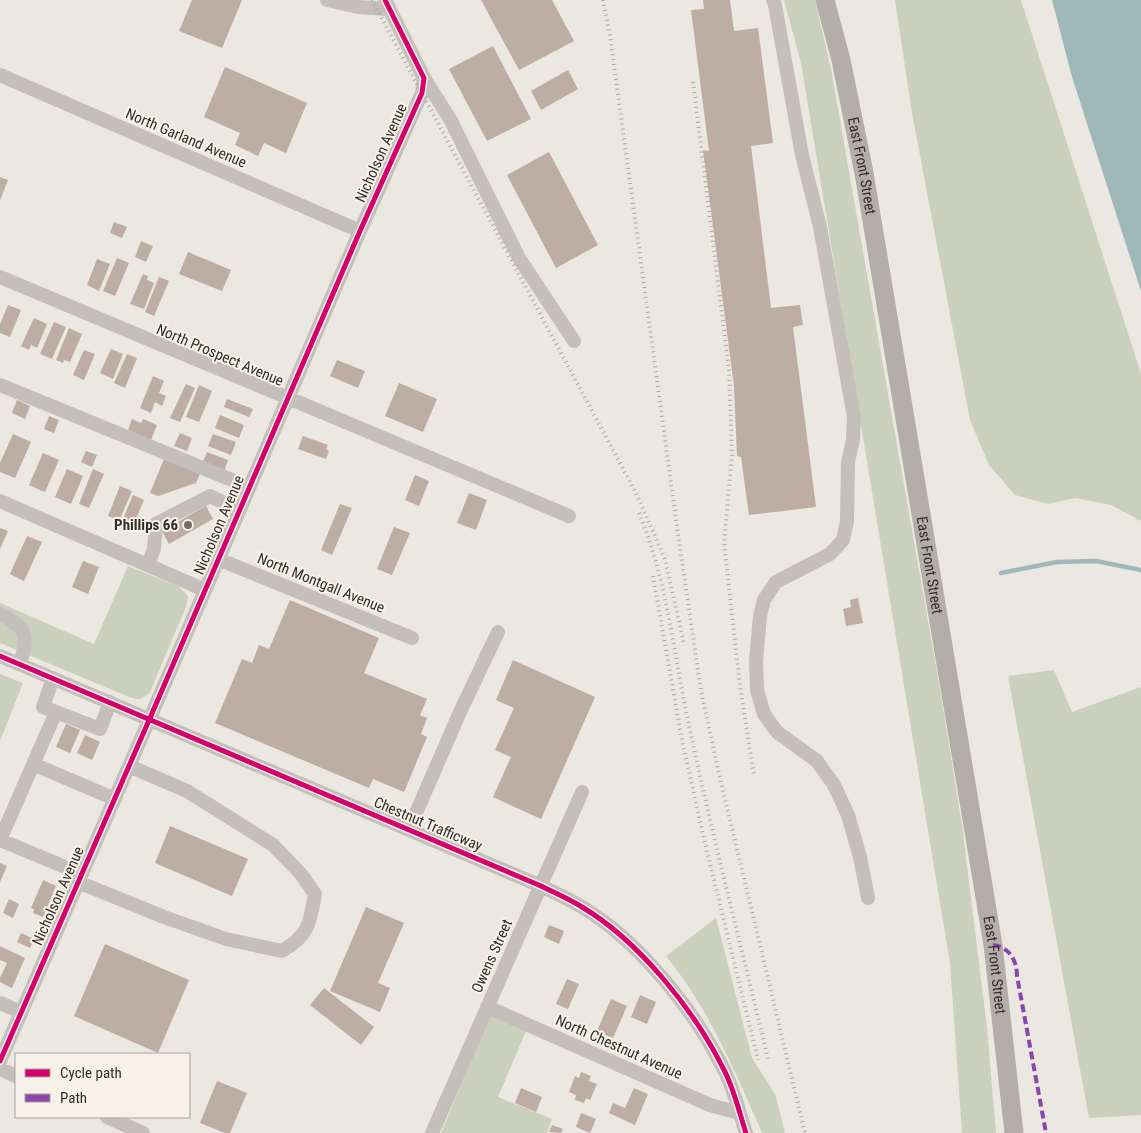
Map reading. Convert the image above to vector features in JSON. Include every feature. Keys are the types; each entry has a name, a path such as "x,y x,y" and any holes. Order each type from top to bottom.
{"main road":[{"name":"East Front Street","path":"824,0 841,60 864,173 993,944 1014,1133"}],"street":[{"path":"327,0 358,7 387,5 424,78 450,119 519,258 574,341"},
{"path":"773,0 802,155 820,226 854,417 853,440 848,462 845,533 839,544 830,554 776,582 764,600 760,616 756,661 757,690 764,714 777,732 817,761 834,785 848,815 860,857 868,898"},
{"name":"North Garland Avenue","path":"0,74 360,231"},
{"name":"Nicholson Avenue","path":"0,1061 360,231 422,93 424,78"},
{"name":"North Prospect Avenue","path":"0,278 569,516"},
{"path":"0,386 249,487"},
{"path":"148,565 154,549 156,524 210,496 239,510"},
{"path":"0,501 205,590"},
{"name":"North Montgall Avenue","path":"218,559 412,638"},
{"path":"0,614 15,622 25,634 26,645 20,664"},
{"path":"409,829 460,712 498,632"},
{"name":"Chestnut Trafficway","path":"0,656 150,718 542,886 583,908 614,931 648,961 703,1031 724,1070 746,1133"},
{"path":"53,678 42,707 100,729 110,702"},
{"path":"56,712 0,840 164,917 226,939 282,951 295,944 310,924 315,894 301,874 273,845 187,791 129,766"},
{"path":"33,764 115,799"},
{"name":"Owens Street","path":"432,1133 582,792"},
{"path":"0,1003 21,1012"},
{"name":"North Chestnut Avenue","path":"487,1007 710,1105 739,1113"},
{"path":"0,1069 15,1076"},
{"path":"109,1118 143,1133"}],"green space":[{"path":"784,0 815,0 831,69 941,695 962,825 987,1028 996,1133 962,1133 950,963 801,63"},
{"path":"895,0 1021,0 1141,374 1141,521 1111,505 1075,498 1048,504 1015,495 989,465 970,420 912,113"},
{"path":"128,566 178,586 188,596 186,607 150,692 143,698 130,697 0,643 0,603 94,644"},
{"path":"1054,670 1072,712 1141,687 1141,1115 1089,1118 1008,676"},
{"path":"0,674 23,683 0,741"},
{"path":"716,918 752,1058 775,1094 785,1133 762,1133 720,1041 695,997 666,956"},
{"path":"490,1015 526,1031 498,1097 552,1119 547,1133 441,1133"}],"water":[{"path":"1052,0 1141,0 1141,291 1072,77"}],"building":[{"path":"192,0 242,0 222,48 179,31"},
{"path":"481,0 552,0 574,41 519,70"},
{"path":"703,0 730,0 734,31 758,28 773,143 751,146 771,308 800,305 803,325 793,327 816,507 749,515 741,457 737,456 734,386 703,150 709,151 691,10 704,9"},
{"path":"493,46 531,119 487,141 449,69"},
{"path":"225,67 307,103 286,153 264,143 258,156 235,145 240,133 204,117"},
{"path":"568,70 578,89 541,110 531,91"},
{"path":"549,152 598,245 556,268 507,175"},
{"path":"0,177 8,180 0,200"},
{"path":"114,222 127,227 122,238 110,233"},
{"path":"141,241 153,246 146,262 135,257"},
{"path":"188,252 231,270 222,291 179,274"},
{"path":"117,258 129,263 115,296 103,291"},
{"path":"97,259 110,264 99,291 87,285"},
{"path":"143,274 148,276 147,280 154,283 144,309 130,304"},
{"path":"159,277 169,281 154,316 145,312"},
{"path":"8,305 21,310 10,337 0,333 0,324"},
{"path":"34,318 47,324 37,348 31,345 29,350 21,346"},
{"path":"54,322 66,327 52,359 40,354"},
{"path":"69,328 82,334 70,362 64,360 63,363 56,360"},
{"path":"111,349 123,354 113,379 100,373"},
{"path":"84,350 95,354 84,380 73,375"},
{"path":"127,354 137,358 125,388 114,383"},
{"path":"337,360 365,371 358,388 330,376"},
{"path":"153,376 164,381 159,393 166,396 162,406 155,402 151,413 140,408"},
{"path":"399,383 437,399 423,432 385,416"},
{"path":"186,384 195,388 180,422 170,418"},
{"path":"199,385 212,391 199,422 186,417"},
{"path":"227,399 253,409 249,417 224,407"},
{"path":"17,400 30,406 25,419 12,413"},
{"path":"220,415 244,425 239,438 215,428"},
{"path":"49,416 59,420 54,433 44,429"},
{"path":"132,419 141,423 143,419 157,425 151,440 128,430"},
{"path":"180,433 192,438 187,451 174,446"},
{"path":"13,434 31,442 15,478 0,472 0,463"},
{"path":"213,434 236,442 231,455 208,446"},
{"path":"303,436 328,445 326,449 329,451 326,459 298,449"},
{"path":"86,451 97,455 92,467 81,462"},
{"path":"207,452 228,460 224,472 202,464"},
{"path":"43,453 59,460 45,492 29,485"},
{"path":"164,459 200,474 196,483 158,496 150,493"},
{"path":"67,469 83,476 71,504 55,497"},
{"path":"93,469 104,474 89,508 79,504"},
{"path":"415,475 429,481 419,506 405,500"},
{"path":"120,486 132,491 119,521 108,516"},
{"path":"469,493 487,500 476,530 457,523"},
{"path":"133,495 144,500 134,524 123,519"},
{"path":"340,504 352,508 332,555 321,550"},
{"name":"Phillips 66","path":"206,506 213,519 169,544 162,531"},
{"path":"394,527 410,533 392,575 377,569"},
{"path":"0,528 8,531 0,549"},
{"path":"27,536 42,542 24,581 10,574"},
{"path":"83,561 99,567 88,594 72,587"},
{"path":"858,598 863,623 846,626 843,609 851,607 850,600"},
{"path":"290,600 379,638 364,673 427,699 420,715 427,718 421,734 427,737 404,792 373,779 369,788 215,723 242,659 252,663 259,645 269,649"},
{"path":"513,660 595,697 541,819 493,797 511,757 495,750 514,708 496,700"},
{"path":"66,724 80,730 70,753 56,747"},
{"path":"85,735 100,742 92,760 77,753"},
{"path":"170,826 248,859 232,896 155,863"},
{"path":"0,863 7,866 0,882"},
{"path":"43,880 56,886 43,917 33,913 34,909 31,908"},
{"path":"9,899 19,904 13,918 3,913"},
{"path":"366,907 404,923 378,983 390,988 380,1012 330,991"},
{"path":"549,925 564,931 559,944 544,937"},
{"path":"21,933 34,939 30,948 17,942"},
{"path":"105,944 189,980 158,1053 74,1016"},
{"path":"0,946 25,958 12,988 0,982 7,963 0,960"},
{"path":"567,979 579,984 568,1009 556,1004"},
{"path":"324,988 374,1027 361,1045 310,1005"},
{"path":"640,995 656,1002 647,1024 631,1017"},
{"path":"611,999 627,1006 613,1038 597,1031"},
{"path":"581,1072 591,1076 589,1081 597,1084 590,1100 586,1098 584,1103 575,1100 576,1095 569,1092 575,1076 579,1078"},
{"path":"217,1081 247,1093 230,1133 225,1133 200,1123"},
{"path":"521,1088 542,1097 536,1112 515,1103"},
{"path":"634,1088 648,1094 635,1125 609,1113 613,1103 625,1108"},
{"path":"581,1113 596,1119 590,1133 576,1127"},
{"path":"552,1125 563,1129 561,1133 549,1132"}],"waterway":[{"path":"1001,573 1057,562 1096,561 1141,570"}],"railway":[{"path":"372,0 636,493 665,559 684,644"},
{"path":"603,0 610,36 701,691 805,1133"},
{"path":"693,82 729,370 732,455 724,543 740,686 754,775"},
{"path":"639,513 656,562 668,613 696,759 768,1059"},
{"path":"653,576 682,740 758,1060"}],"marked path":[{"path":"993,945 1008,951 1016,965 1046,1133"}],"cycle path":[{"path":"0,1061 360,231 422,93 424,78 385,0"},
{"path":"0,656 541,886 582,907 624,938 644,958 663,978 697,1023 727,1076 746,1133"}],"place":[{"name":"Phillips 66","path":"188,525"}]}
